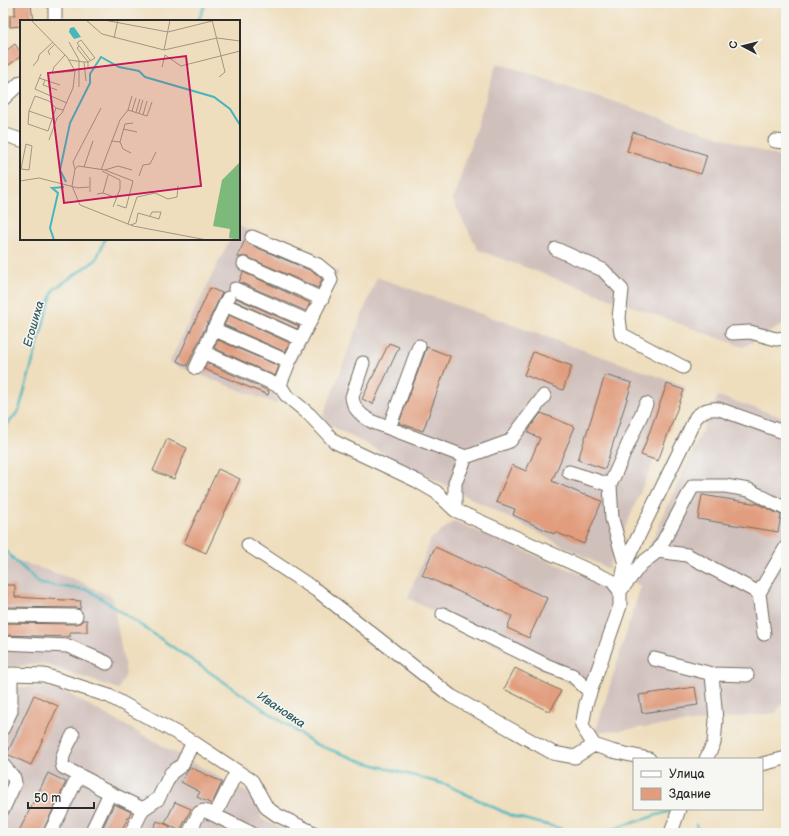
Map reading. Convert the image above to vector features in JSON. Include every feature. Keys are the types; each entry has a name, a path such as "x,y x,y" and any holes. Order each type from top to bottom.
{"street":[{"path":"54,3 56,20"},
{"path":"3,99 20,83"},
{"path":"3,134 20,140"},
{"path":"252,237 318,265 329,274 331,280 289,362 281,382 281,387"},
{"path":"556,249 603,270 622,290 619,318 621,334 682,367"},
{"path":"244,264 322,299"},
{"path":"230,296 310,322"},
{"path":"196,368 230,296"},
{"path":"230,296 301,339"},
{"path":"214,329 289,362"},
{"path":"732,333 750,332 776,339 786,338"},
{"path":"389,428 419,346"},
{"path":"203,352 281,387 286,395 310,415 335,442 362,453 424,485 436,492 455,510 612,581 620,591"},
{"path":"363,363 352,397 353,403 367,419 466,456 510,442 544,396"},
{"path":"625,564 612,519 610,485 646,404"},
{"path":"644,758 612,751 594,745 582,726 586,704 620,606 620,591 625,564 696,417 703,411 710,408 719,409 786,433"},
{"path":"455,510 455,483 466,456"},
{"path":"569,472 610,485"},
{"path":"620,591 641,564 658,551 693,486 724,486 749,490 786,509"},
{"path":"248,545 319,592 451,696 553,753 575,757 594,745"},
{"path":"764,634 759,593 786,547"},
{"path":"658,551 687,555 759,593"},
{"path":"443,614 548,666 572,675 590,692"},
{"path":"3,615 76,616"},
{"path":"3,643 68,646 108,663"},
{"path":"654,659 712,674 747,675"},
{"path":"706,758 714,743 716,720 712,674"},
{"path":"3,728 11,711 7,675 44,675 109,696 193,742 252,781 267,808 277,815 314,833"},
{"path":"73,735 62,758 61,763 63,767 143,809"},
{"path":"131,833 143,809 158,798 171,773 182,765 193,742"},
{"path":"763,764 786,758"},
{"path":"3,765 14,778 15,783 3,809"},
{"path":"215,815 237,771"},
{"path":"50,833 78,775"},
{"path":"91,833 110,793"},
{"path":"671,833 678,810"},
{"path":"188,833 199,813 203,811 215,815 251,833"}],"shaded area":[{"path":"497,63 786,159 786,323 743,347 478,250 453,200"},
{"path":"240,226 339,272 276,404 169,363 230,240 240,240"},
{"path":"377,277 685,386 608,569 321,421"},
{"path":"718,396 786,418 786,699 776,713 595,733 641,586 633,582"},
{"path":"454,521 604,584 611,605 593,676 574,686 408,598 431,539"},
{"path":"3,556 77,580 112,597 126,674 119,689 43,664 3,667"},
{"path":"9,687 58,688 262,801 261,818 290,833 3,833 3,689"}],"building":[{"path":"15,3 31,3 34,20 20,20 20,26 10,27 10,15 15,15"},
{"path":"15,44 20,52 20,57 9,65 3,57 3,53"},
{"path":"633,132 707,155 701,174 627,151"},
{"path":"245,240 249,244 314,272 322,279 318,288 247,257 237,257"},
{"path":"243,272 310,303 306,311 239,282"},
{"path":"210,288 222,293 187,366 177,361"},
{"path":"236,298 299,326 297,329 235,301"},
{"path":"229,315 290,343 285,352 224,325"},
{"path":"218,340 279,366 275,376 214,348"},
{"path":"389,343 399,347 373,404 362,399"},
{"path":"427,347 450,356 423,431 399,423"},
{"path":"533,352 572,366 563,390 524,375"},
{"path":"207,363 269,391 268,395 204,369"},
{"path":"605,375 632,383 605,469 578,460"},
{"path":"667,384 684,390 658,461 641,455"},
{"path":"541,413 575,427 552,481 602,501 584,544 555,532 554,534 513,515 515,509 496,502 512,465 526,471 540,438 528,433 531,426"},
{"path":"167,439 187,448 174,479 153,471"},
{"path":"218,469 240,479 206,553 184,543"},
{"path":"702,495 758,504 781,515 778,532 698,519"},
{"path":"435,547 547,598 529,638 507,628 512,616 422,575"},
{"path":"4,585 15,585 15,597 81,601 80,609 3,607"},
{"path":"83,620 87,620 87,632 70,632 70,637 3,635 3,623 76,624"},
{"path":"515,668 561,691 550,712 504,689"},
{"path":"695,687 698,705 642,713 639,695"},
{"path":"34,695 58,706 31,765 7,754"},
{"path":"190,767 222,782 212,804 197,797 200,792 181,782"},
{"path":"48,773 66,782 42,833 18,833"},
{"path":"175,802 191,809 180,831 165,823"},
{"path":"114,804 131,812 120,833 100,833"},
{"path":"157,821 170,826 167,833 152,833"}],"waterway":[{"name":"Егошиха","path":"198,20 206,3"},
{"name":"Егошиха","path":"3,430 19,410 53,290 96,260 105,240"},
{"name":"Ивановка","path":"3,549 40,584 89,590 315,744 364,762 447,785 512,816 578,833"},
{"name":"Ивановка","path":"600,833 670,811"},
{"name":"Ивановка","path":"696,825 699,833"}]}
